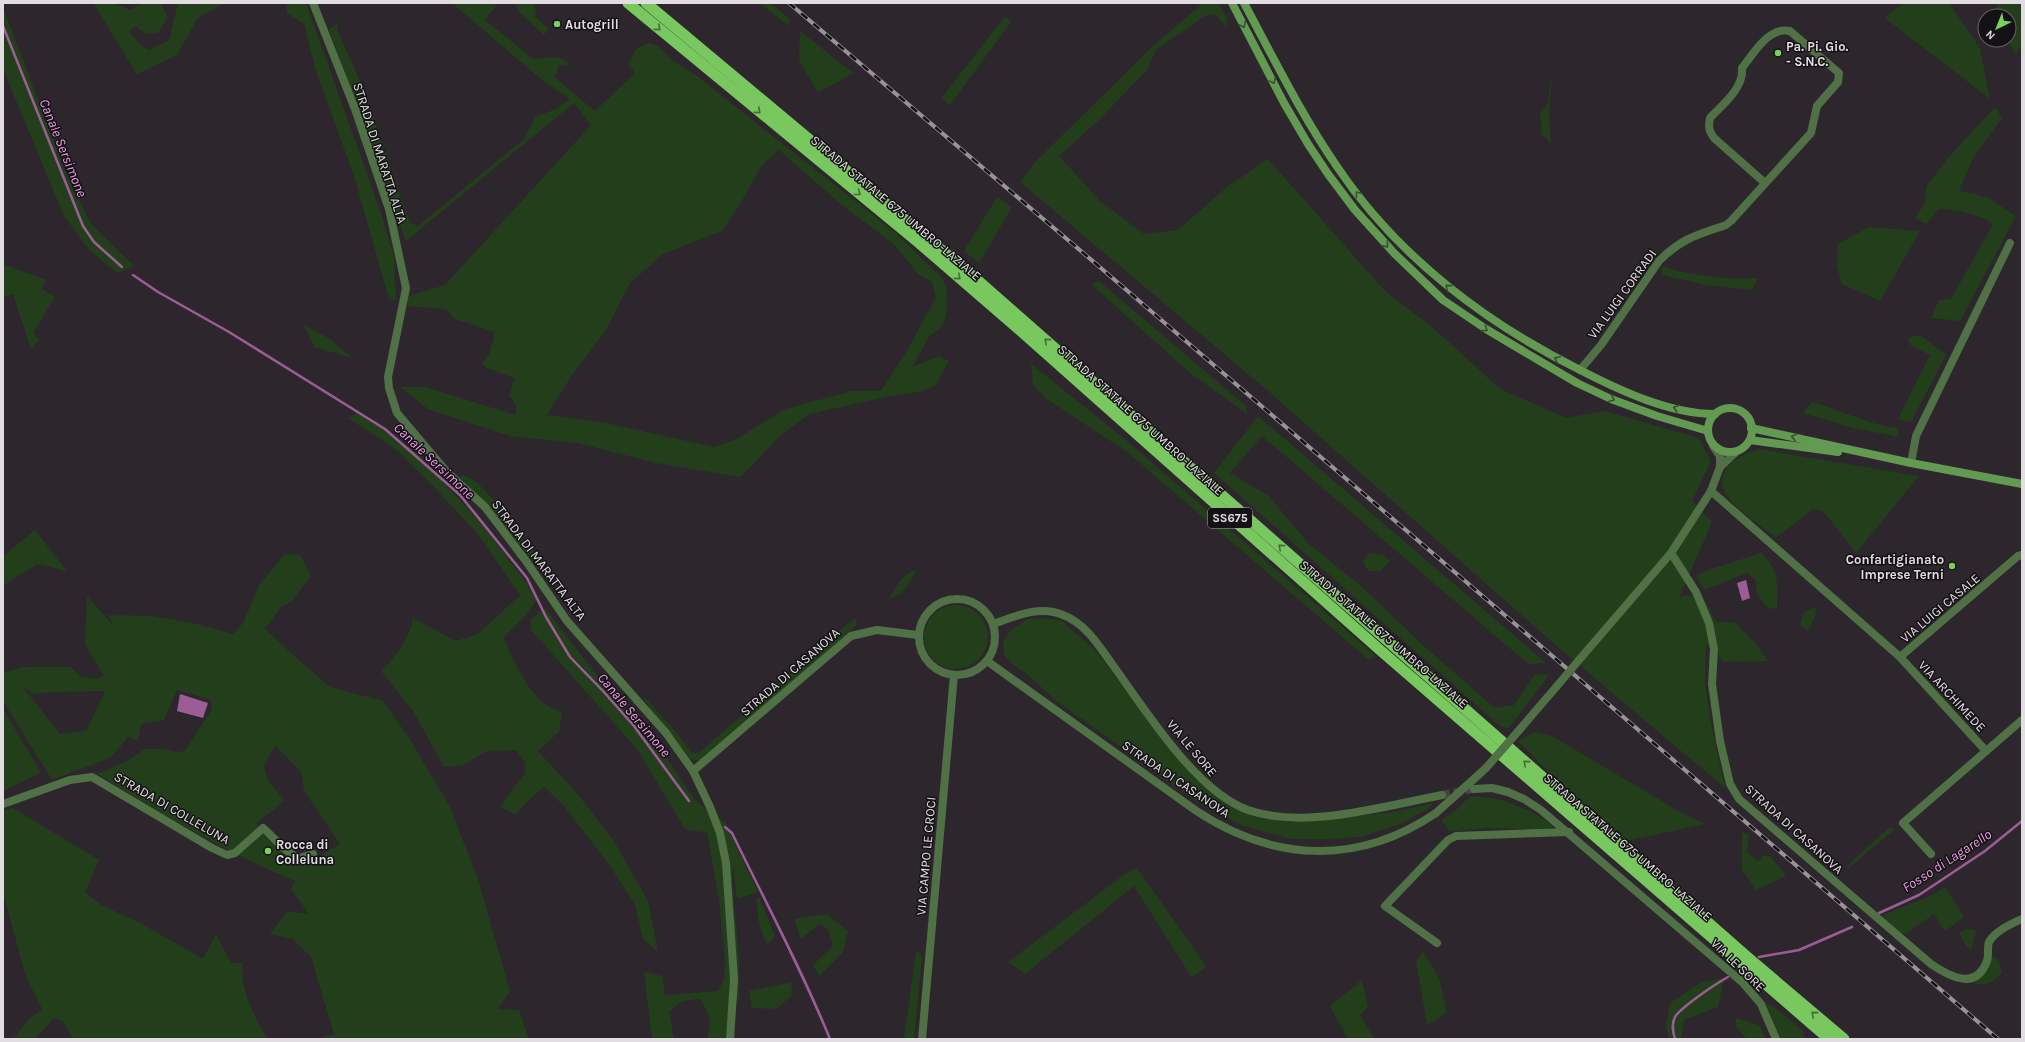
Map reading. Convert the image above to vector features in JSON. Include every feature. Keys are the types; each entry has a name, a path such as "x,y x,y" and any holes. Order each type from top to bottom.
{"highway":[{"name":"STRADA STATALE 675 UMBRO-LAZIALE","path":"628,3 918,242 1015,326 1380,650 1829,1039"},
{"name":"STRADA STATALE 675 UMBRO-LAZIALE","path":"646,3 976,279 1746,956 1844,1039"}],"main road":[{"path":"1232,3 1284,103 1328,174 1355,210 1394,253 1443,300 1486,329 1577,383 1611,399 1658,416 1708,431"},
{"path":"1244,3 1289,88 1338,169 1376,216 1402,244 1451,289 1494,321 1550,355 1617,389 1697,414 1715,414 1727,409 1741,411 1750,422 1752,428 1750,440 1741,449 1736,452 1724,452 1714,446 1708,431 1711,419 1715,414"},
{"path":"1752,428 1911,463 2021,484"},
{"path":"1750,440 1901,460"}],"street":[{"name":"STRADA DI MARATTA ALTA","path":"313,3 355,109 389,209 406,288 388,377 389,388 397,413 447,472 485,507 526,561 567,621 666,733 693,771 710,807 720,833 726,863 734,979 730,1039"},
{"name":"VIA LUIGI CORRADI","path":"1580,370 1601,345 1660,261 1671,249 1683,240 1726,225 1812,134 1817,106 1838,82 1839,73 1790,31 1782,29 1773,32 1742,68 1743,76 1740,85 1710,118 1708,125 1709,131 1714,138 1765,183"},
{"path":"1911,463 1916,436 2010,243"},
{"path":"1671,553 1711,491 1720,467 1720,456 1714,446"},
{"path":"1720,467 1736,452"},
{"name":"VIA LUIGI CASALE","path":"1711,491 1900,657 2018,556 2022,555"},
{"name":"STRADA DI CASANOVA","path":"987,661 1216,823 1252,840 1307,851 1340,850 1369,845 1392,838 1417,826 1436,813 1486,768 1671,553 1696,592 1709,623 1714,649 1712,684 1720,741 1730,784 1739,799 1931,964 1953,977 1960,979 1973,978 1979,974 1984,967 1988,956 1989,943 2003,929 2022,919"},
{"path":"951,598 964,599 977,604 986,613 993,624 995,644 987,661 972,672 954,675 940,671 928,662 920,650 918,635 919,626 928,611 934,605 951,598"},
{"name":"VIA LE SORE","path":"993,624 1037,611 1063,614 1076,622 1092,638 1171,744 1201,779 1226,799 1249,810 1283,816 1310,818 1336,815 1442,795"},
{"name":"STRADA DI CASANOVA","path":"693,771 851,636 877,630 918,635"},
{"name":"VIA ARCHIMEDE","path":"1900,657 1986,751"},
{"name":"VIA CAMPO LE CROCI","path":"922,1039 954,675"},
{"name":"VIA ARCHIMEDE","path":"1931,854 1903,823 2022,720"},
{"name":"STRADA DI COLLELUNA","path":"3,804 70,780 92,777 206,845 227,855 235,853 262,828 277,840 288,854 299,858 313,854"},
{"name":"VIA LE SORE","path":"1474,789 1492,788 1508,792 1524,799 1569,832 1742,982 1761,1004 1776,1039"},
{"path":"1437,943 1385,906 1445,843 1456,836 1569,832"}],"green space":[{"path":"93,3 113,3 130,10 141,3 161,3 168,17 158,33 146,34 135,26 129,31 140,45 149,50 169,40 178,3 225,3 198,18 177,55 137,74"},
{"path":"287,3 306,3 382,216 394,258 396,300 389,299 354,176 315,68 304,24 287,13"},
{"path":"452,3 498,3 485,20 533,59 558,58 570,65 558,66 557,73 554,77 595,111 635,73 628,64 636,49 647,43 657,45 673,61 697,76 898,235 943,279 947,289 946,317 939,330 930,335 912,367 939,356 949,361 935,386 922,391 891,396 809,414 781,435 741,477 656,463 578,443 510,436 428,409 400,387 425,387 516,415 516,405 509,396 515,378 486,368 482,363 489,355 495,332 455,319 446,309 408,306 408,296 445,285 591,125 574,103 406,241 329,29 338,24 337,29 363,88 410,223 418,226 524,139 535,117 558,108 570,99 542,80","holes":["779,150 843,206 895,245 918,274 932,282 936,297 908,349 881,391 852,391 785,409 735,440 714,447 606,423 547,415 572,375 606,330 630,283 663,254 722,231 743,199 762,165"]},
{"path":"515,3 537,3 534,7 536,9 535,17 548,28 544,35 520,13"},
{"path":"759,3 770,3 789,18 789,26"},
{"path":"1203,3 1219,3 1227,19 1227,27 1215,14 1205,16 1156,50 1147,70 1098,121 1059,156 1100,201 1144,234 1178,230 1228,186 1268,159 1384,290 1438,332 1500,389 1566,418 1604,411 1699,438 1711,461 1692,501 1712,522 1679,598 1687,595 1703,597 1716,622 1735,622 1756,644 1768,661 1722,661 1714,648 1706,644 1705,683 1711,723 1725,788 1553,643 1267,390 1020,182 1035,162 1154,45"},
{"path":"1903,3 1949,3 1977,44 1977,48 1980,48 1990,99 1885,18"},
{"path":"1996,3 2022,3 2022,45 2015,55 2012,48 2017,48 2017,8 1997,8"},
{"path":"3,7 64,169 91,224 134,266 118,273 90,251 64,216 3,69"},
{"path":"1005,16 1011,22 950,105 941,99"},
{"path":"800,31 853,73 818,93 799,60"},
{"path":"1552,75 1549,112 1551,143 1542,135 1540,114 1547,105"},
{"path":"1995,107 2002,118 1973,158 1959,191 1987,197 2016,216 1960,321 1931,318 1939,300 1951,299 1993,224 1974,215 1939,209 1926,224 1915,218 1925,203 1926,187 1947,159"},
{"path":"997,197 1012,207 979,263 964,251"},
{"path":"1869,227 1920,231 1880,301 1842,284 1837,266 1838,244"},
{"path":"3,264 46,280 41,288 55,297 33,333 39,340 31,349 13,294 3,298"},
{"path":"1662,266 1697,275 1758,278 1752,290 1707,285 1662,275"},
{"path":"1099,281 1246,406 1247,414 1190,373 1091,284"},
{"path":"304,325 330,339 352,358 314,347"},
{"path":"1920,335 1946,355 1911,422 1898,419 1930,355 1910,345 1908,338"},
{"path":"1031,364 1120,435 1376,656 1369,660 1126,451 1045,398 1033,385"},
{"path":"1812,402 1865,420 1897,428 1899,437 1853,428 1803,413"},
{"path":"359,412 417,453 485,528 538,598 527,614 503,638 519,671 533,692 541,701 551,708 562,712 559,732 538,751 576,792 614,841 648,901 658,952 643,939 635,904 610,866 564,806 544,787 526,803 516,815 500,807 525,774 525,762 516,750 487,751 463,765 444,767 413,711 381,671 402,647 412,625 413,618 456,641 478,634 520,595 477,533 431,484 397,450 348,418"},
{"path":"1258,416 1546,663 1528,664 1262,436 1230,473 1269,496 1308,543 1360,585 1425,647 1495,708 1514,705 1535,674 1549,675 1509,728 1501,727 1214,473"},
{"path":"1759,449 1919,476 1856,553 1823,511 1813,509 1776,538 1747,516 1731,501 1722,482 1723,475 1734,461 1741,456"},
{"path":"462,474 478,483 514,523 525,543 538,554 549,577 538,569 502,523 461,478"},
{"path":"35,530 67,571 37,564 3,586 3,556"},
{"path":"1368,553 1383,555 1390,561 1380,571 1368,571 1363,561"},
{"path":"1761,553 1775,572 1777,585 1777,609 1768,608 1757,595 1756,581 1748,573 1704,590 1696,576 1705,571"},
{"path":"285,554 300,555 311,576 291,602 281,607 265,629 330,687 383,701 409,738 449,805 478,879 510,991 498,1009 519,1010 529,1039 316,1039 334,1034 311,957 293,939 270,934 287,911 309,914 291,889 295,881 218,845 97,774 127,761 145,749 163,749 176,752 185,751 212,709 211,700 177,690 164,720 141,724 138,741 127,736 127,739 110,758 52,780 3,701 3,672 26,667 71,667 81,677 96,679 104,676 85,644 87,596 114,626 108,615 152,616 193,623 233,634 243,623 259,585","holes":["23,687 34,694 50,692 105,691 87,730 60,734","275,745 301,772 304,791 340,844 307,863 296,863 262,833 256,823 275,809 284,800 268,780 264,765"]},
{"path":"916,570 906,588 888,600 903,578 911,571"},
{"path":"956,605 974,611 982,619 988,637 982,655 974,663 956,669 938,663 930,655 924,637 930,619 938,611"},
{"path":"1815,607 1816,615 1808,631 1800,625 1804,612"},
{"path":"545,608 595,673 654,740 695,800 725,822 758,892 737,899 733,864 732,884 739,956 739,999 729,1008 726,1039 707,1039 710,1023 706,1009 700,999 682,1001 669,1012 674,1039 652,1039 644,972 662,976 665,995 718,991 724,979 725,959 719,899 707,833 685,829 637,749 531,630 531,619"},
{"path":"856,618 857,624 844,638 701,761 689,759 646,702 641,693 677,733 692,753 699,753 841,629"},
{"path":"1045,618 1062,621 1094,649 1192,775 1230,807 1260,818 1292,822 1395,812 1433,803 1429,808 1403,823 1361,837 1291,839 1243,826 1196,801 1054,699 1027,674 1013,665 1004,655 1003,641 1011,630 1028,619"},
{"path":"3,709 41,773 3,791"},
{"path":"1534,732 1552,736 1682,813 1705,824 1626,841 1549,772 1518,741"},
{"path":"1470,796 1492,798 1514,804 1553,826 1548,830 1492,828 1450,831 1441,820 1456,810"},
{"path":"13,808 99,860 85,892 101,905 142,924 203,959 216,934 231,963 243,963 243,982 249,1002 267,1039 73,1039 63,1021 54,1018 35,1039 13,1039 29,1019 42,1009 26,977 3,893 3,811"},
{"path":"1890,827 1894,830 1846,870 1852,861"},
{"path":"1742,832 1749,835 1747,852 1758,861 1763,855 1771,857 1786,876 1756,890 1742,870"},
{"path":"1137,868 1206,966 1192,978 1134,886 1025,974 1008,962 1125,874"},
{"path":"1945,887 1964,917 1945,931 1934,914 1907,933 1898,933 1881,916 1934,894"},
{"path":"757,897 760,899 775,936 767,945 759,922"},
{"path":"827,914 848,931 843,952 819,976 813,965 833,946 828,929 819,924 801,939 794,919"},
{"path":"1967,929 1976,930 1971,950 1966,946 1959,933"},
{"path":"916,951 922,955 914,1039 904,1039"},
{"path":"1423,951 1439,978 1447,1013 1427,1025 1416,961"},
{"path":"1992,955 1999,961 2002,972 1996,979 1990,982 1974,984 1987,966"},
{"path":"1724,978 1718,1007 1684,1020 1681,1039 1669,1039 1666,1025 1670,1003 1702,982"},
{"path":"1362,980 1368,1007 1360,1015 1373,1037 1379,1039 1348,1039 1330,1006"},
{"path":"792,982 791,996 777,1009 752,1008 749,991"},
{"path":"1765,1002 1776,1008 1791,1020 1805,1033 1801,1034 1807,1039 1778,1039 1772,1018"},
{"path":"1736,1018 1759,1025 1766,1039 1747,1039 1736,1027"}],"shaded area":[{"path":"1746,580 1750,598 1742,601 1737,583"},
{"path":"180,694 208,703 203,718 177,711"}],"waterway":[{"name":"Canale Sersimone","path":"3,26 83,226 94,242 122,267"},
{"name":"Canale Sersimone","path":"133,275 158,292 229,332 385,429 460,495 527,578 546,617 570,657 634,726 689,801"},
{"name":"Fosso di Lagarello","path":"1879,913 1919,895 1985,851 2022,821"},
{"name":"Canale Sersimone","path":"725,827 732,833 770,909 807,986 830,1039"},
{"name":"Fosso di Lagarello","path":"1759,957 1799,950 1852,927"},
{"name":"Fosso di Lagarello","path":"1675,1039 1673,1031 1673,1022 1675,1017 1684,1007 1728,977"}],"tunnel":[{"path":"1442,795 1474,789"}],"railway":[{"path":"789,3 1095,263 1998,1039"}],"place":[{"name":"Autogrill","path":"557,24"},
{"name":"Pa. Pi. Gio. - S.N.C.","path":"1778,53"},
{"name":"Confartigianato Imprese Terni","path":"1952,566"},
{"name":"Rocca di Colleluna","path":"268,851"}]}
